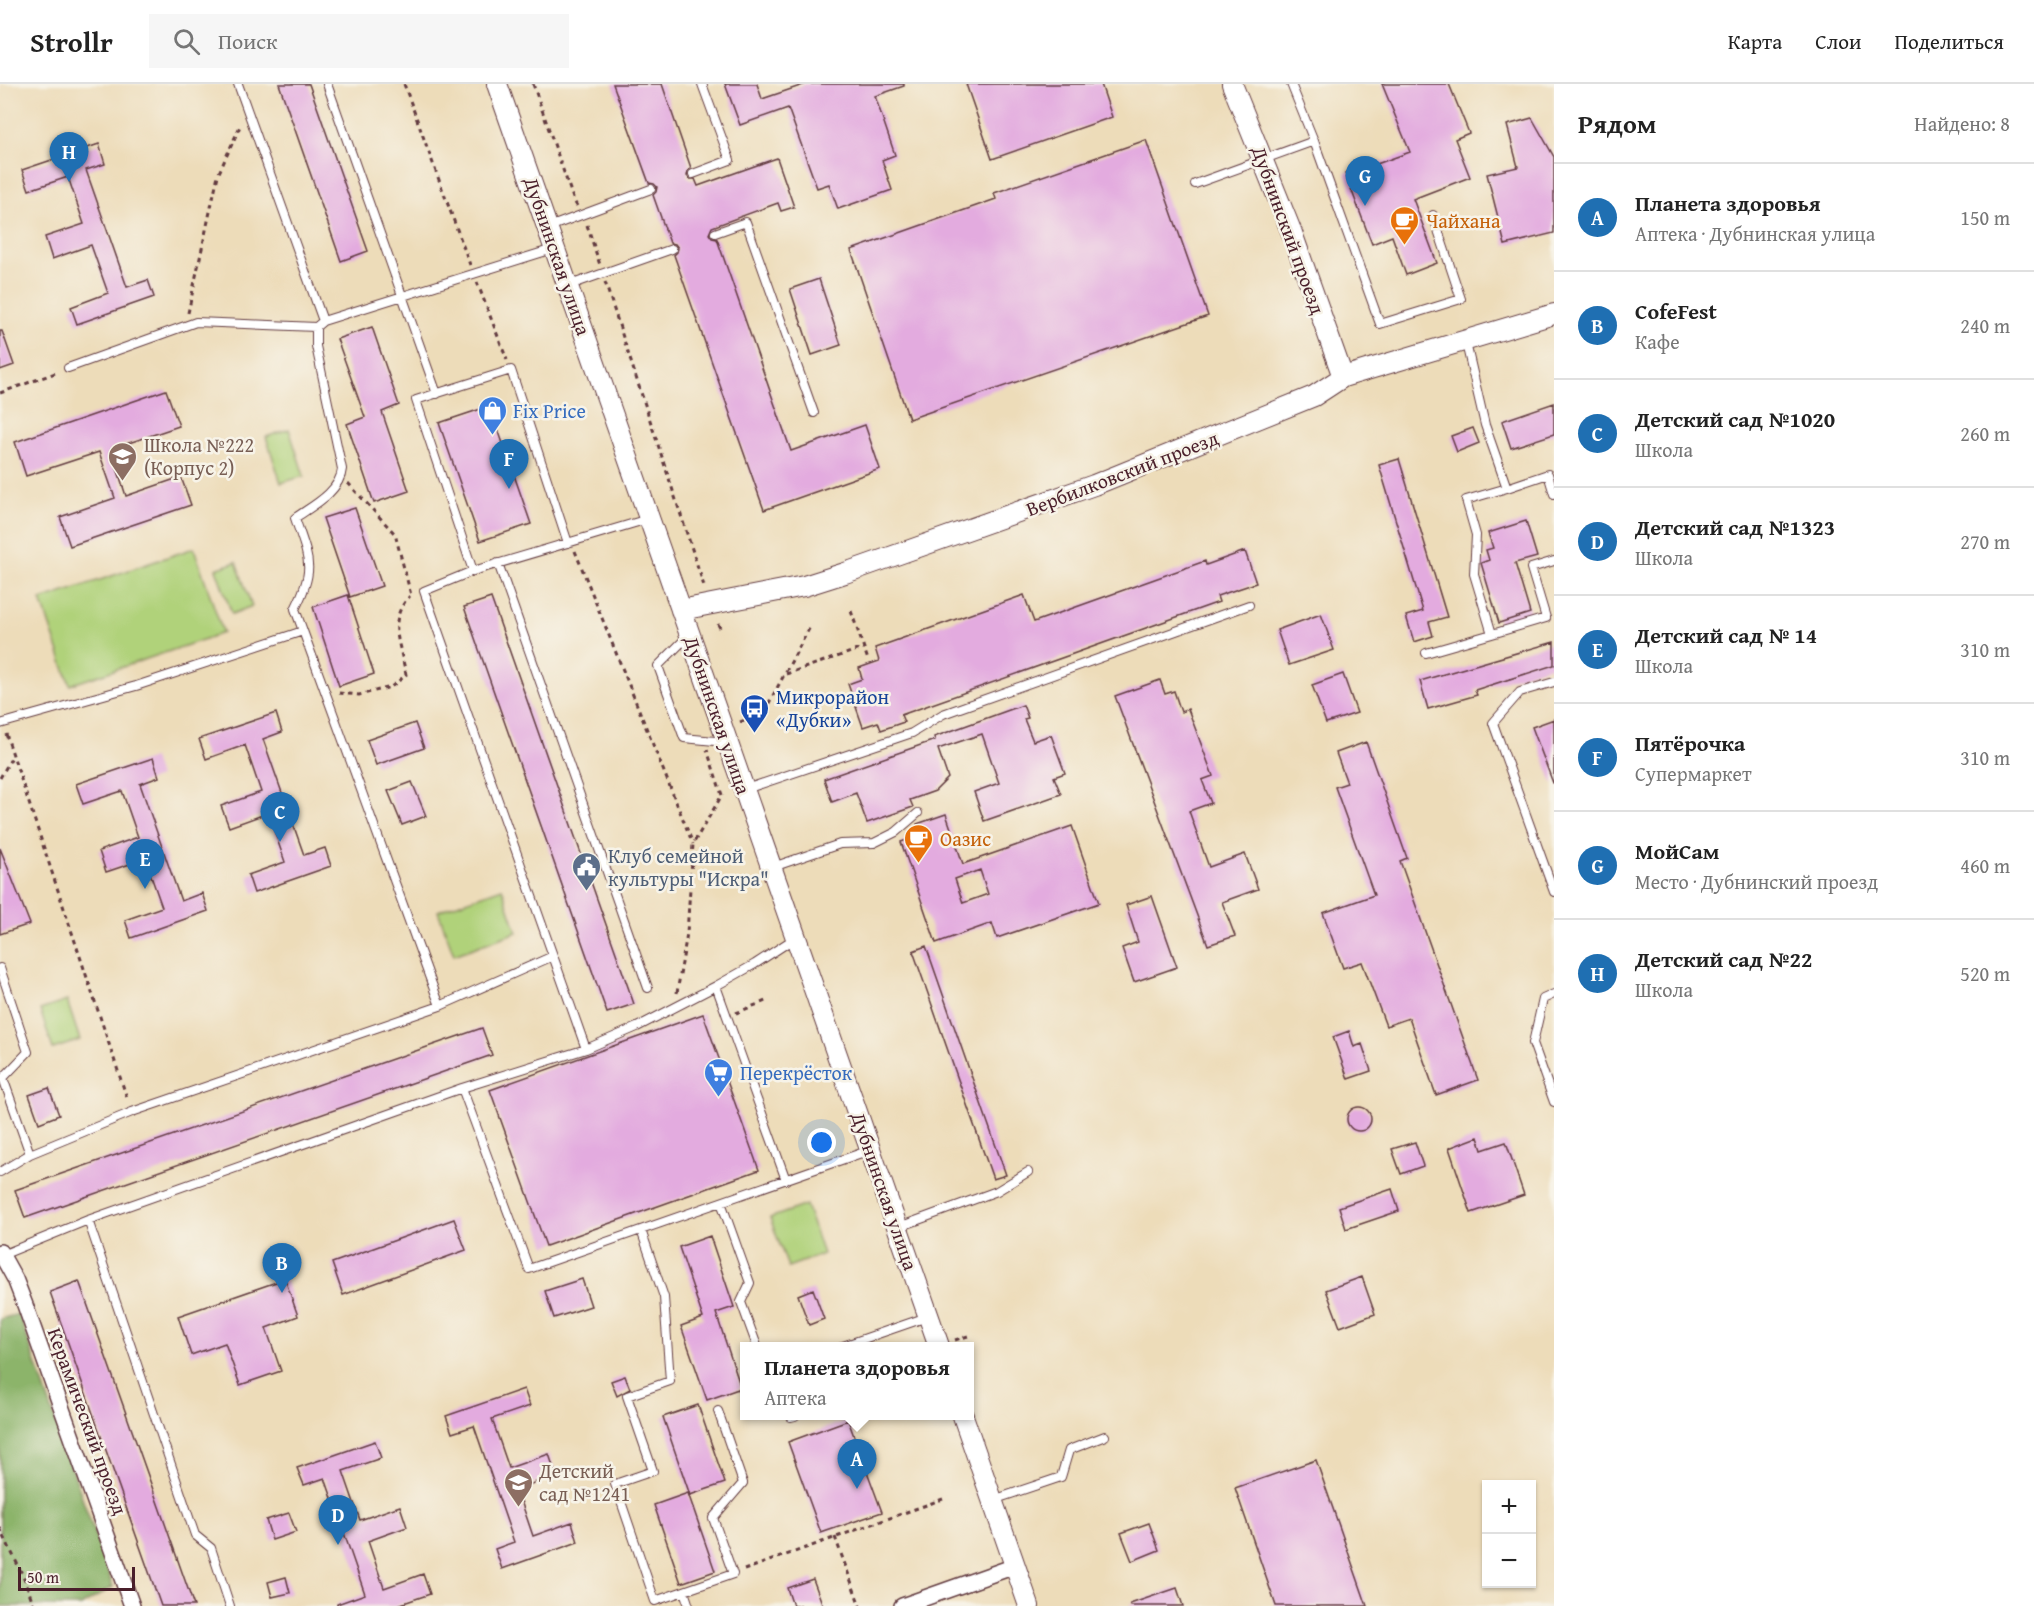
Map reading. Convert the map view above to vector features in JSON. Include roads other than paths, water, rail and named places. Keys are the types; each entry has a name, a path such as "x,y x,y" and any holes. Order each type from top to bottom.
{"street":[{"name":"Дубнинская улица","path":"497,84 929,1317 945,1342"},
{"name":"Дубнинский проезд","path":"1232,84 1292,233 1342,377"},
{"name":"Вербилковский проезд","path":"681,610 804,586 1094,486 1276,413 1314,396 1342,377 1554,314"},
{"name":"Керамический проезд","path":"1,1254 15,1279 25,1305 132,1606"},
{"path":"964,1420 1029,1606"},
{"path":"902,1606 1015,1566"}],"lane":[{"path":"238,84 320,324 316,346 342,469 341,476 326,496 296,518 308,557 309,576 305,591 295,609 440,1006"},
{"path":"327,84 437,393"},
{"path":"693,174 730,160 702,84"},
{"path":"1291,84 1380,324 1461,299 1433,215"},
{"path":"1195,184 1314,141"},
{"path":"548,227 651,189"},
{"path":"715,233 746,222 814,413"},
{"path":"68,369 195,322 320,324 555,248"},
{"path":"568,286 672,249"},
{"path":"1466,341 1485,424 1507,488"},
{"path":"473,571 416,400 511,370 569,542"},
{"path":"1492,634 1474,574 1476,535 1466,501 1548,474 1554,494"},
{"path":"586,1049 424,591 498,563 651,519"},
{"path":"1426,653 1546,618 1531,568 1554,561"},
{"path":"498,563 648,988"},
{"path":"744,789 912,733 943,714 1249,605"},
{"path":"1,724 136,686 303,631"},
{"path":"690,634 658,666 684,738 728,742"},
{"path":"1554,682 1520,692 1493,723 1554,892"},
{"path":"772,868 840,844 874,843 896,832 918,813"},
{"path":"1,1254 88,1220 462,1088 586,1049 637,1027 716,986 796,938"},
{"path":"0,1172 30,1154 132,1112 440,1006 553,956"},
{"path":"0,968 28,1052 3,1078 30,1154"},
{"path":"716,986 786,1180"},
{"path":"1554,993 1543,999 1533,1043 1554,1102"},
{"path":"462,1088 529,1269 871,1150"},
{"path":"898,1227 998,1191 1028,1172"},
{"path":"721,1202 750,1283 741,1302 755,1342"},
{"path":"88,1220 195,1535 211,1548 230,1606"},
{"path":"641,1230 664,1297 670,1381 627,1396 653,1471 615,1484 656,1601 733,1574 713,1518 743,1483 718,1411"},
{"path":"857,1342 929,1317"},
{"path":"993,1500 1061,1477 1069,1450 1105,1436"},
{"path":"684,1591 689,1606"}],"place":[{"name":"Детский сад №22","path":"69,182"},
{"name":"МойСам","path":"1365,206"},
{"name":"Чайхана","path":"1405,246"},
{"name":"Fix Price","path":"492,436"},
{"name":"Школа №222 (Корпус 2)","path":"123,482"},
{"name":"Пятёрочка","path":"509,489"},
{"name":"Микрорайон «Дубки»","path":"755,734"},
{"name":"Детский сад №1020","path":"280,842"},
{"name":"Оазис","path":"919,864"},
{"name":"Детский сад № 14","path":"145,889"},
{"name":"Клуб семейной культуры \"Искра\"","path":"587,892"},
{"name":"Перекрёсток","path":"719,1098"},
{"name":"CofeFest","path":"282,1293"},
{"name":"Планета здоровья","path":"857,1489"},
{"name":"Детский сад №1241","path":"518,1508"},
{"name":"Детский сад №1323","path":"338,1545"}]}
